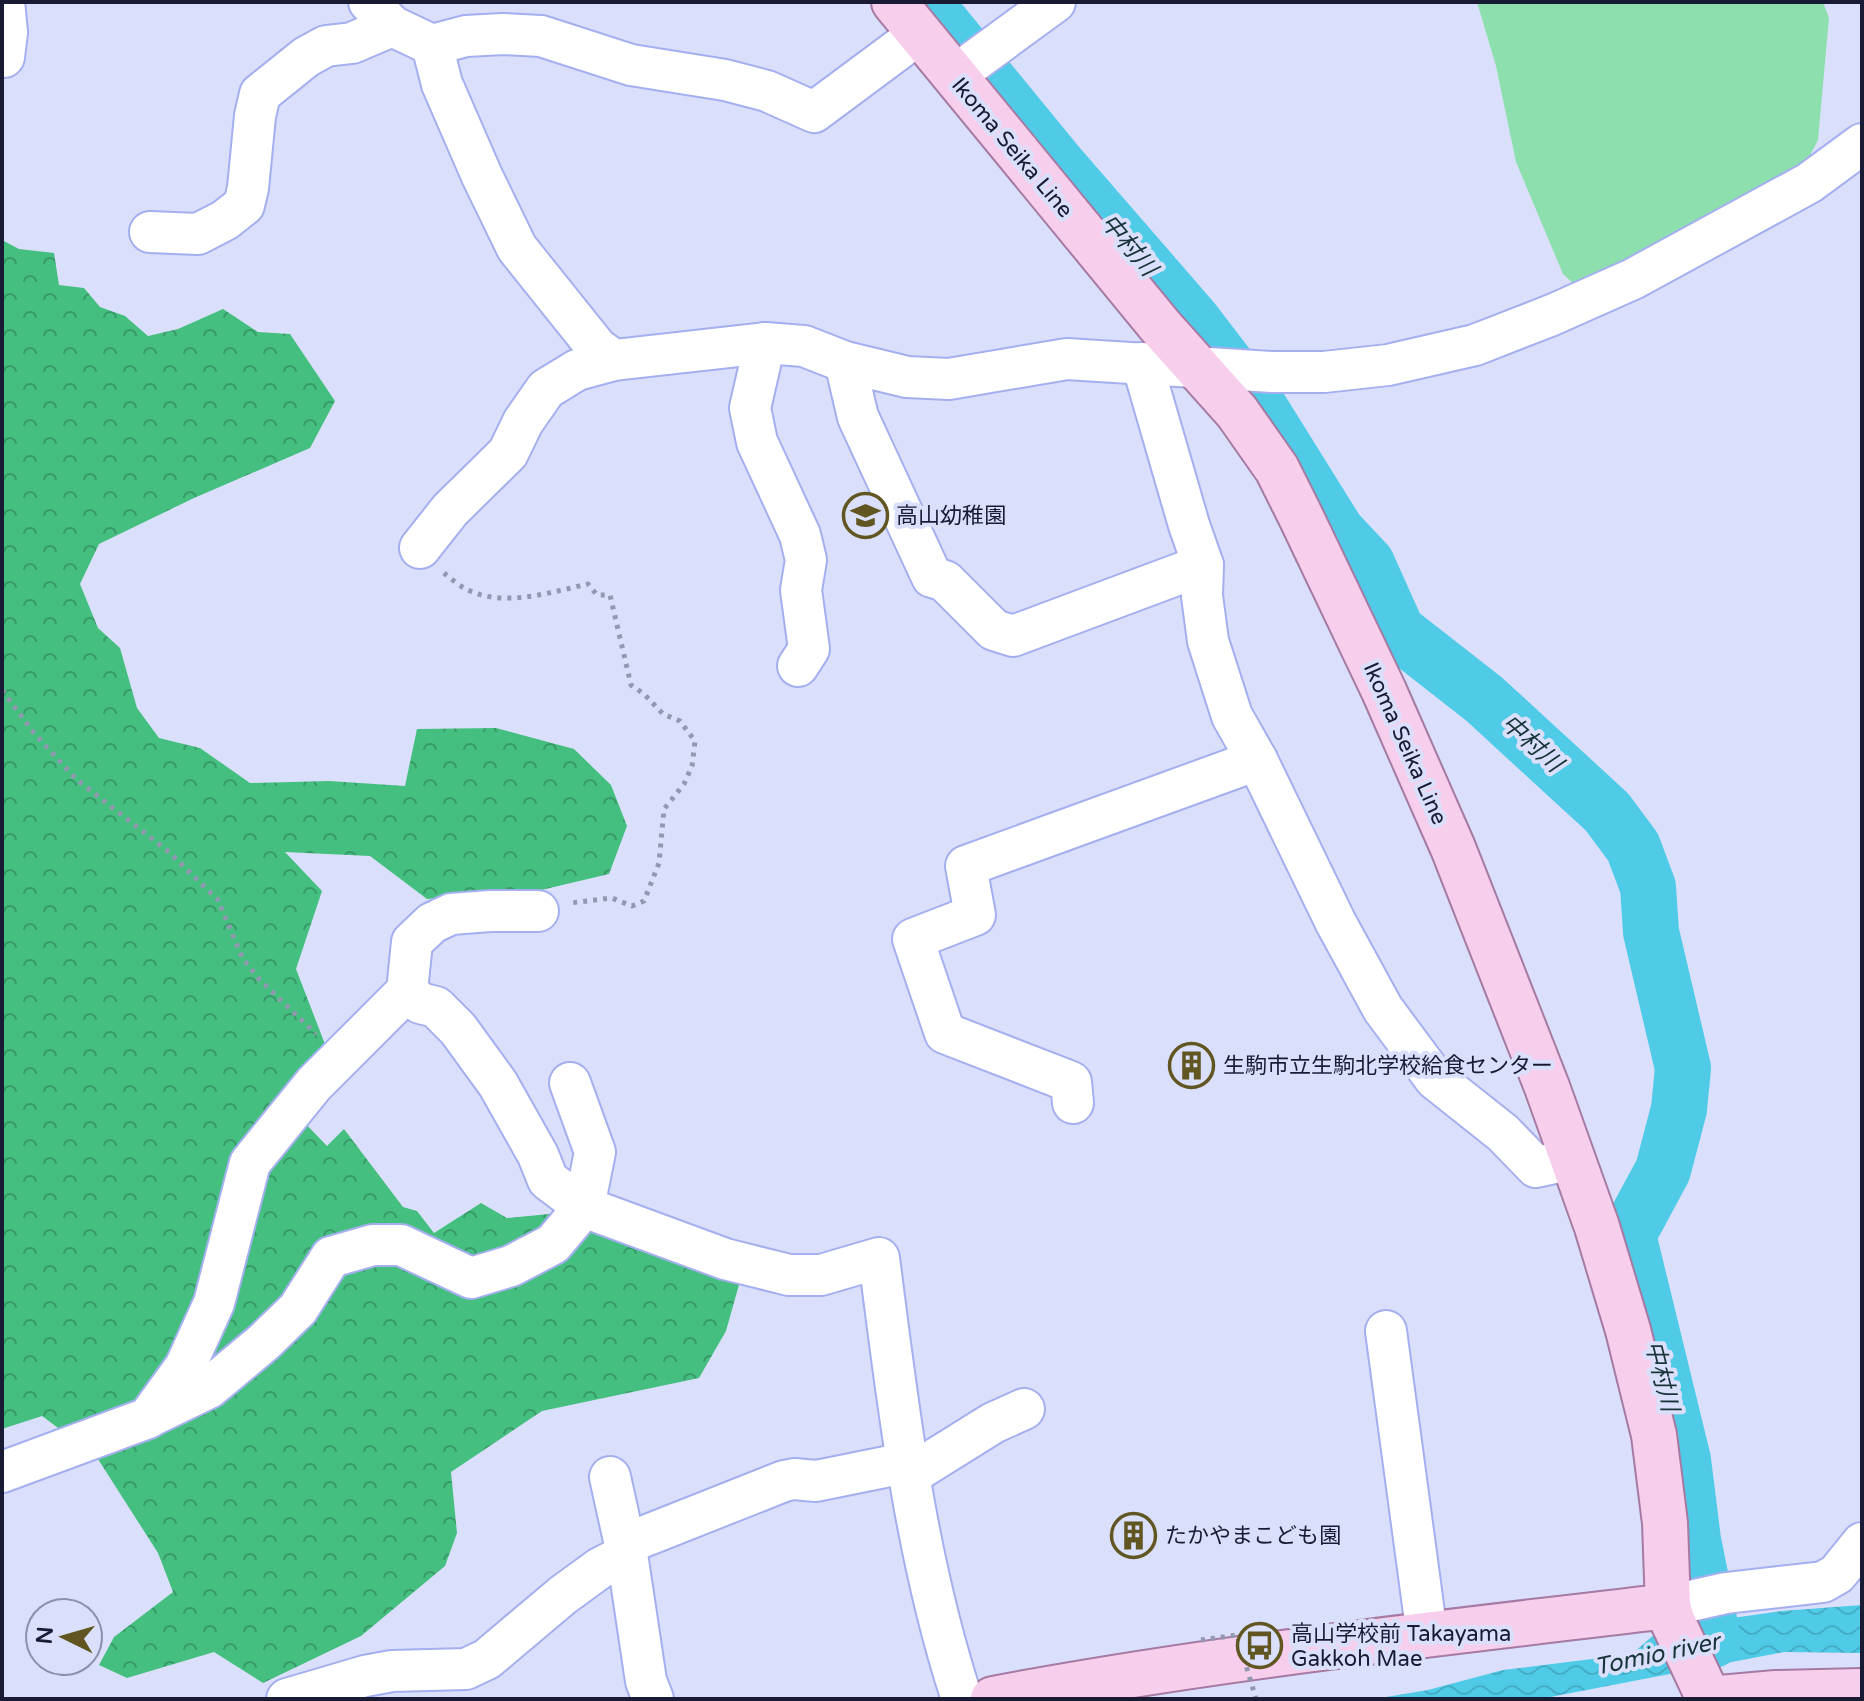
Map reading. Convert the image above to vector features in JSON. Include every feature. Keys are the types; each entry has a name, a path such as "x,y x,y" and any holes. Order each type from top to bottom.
{"main road":[{"name":"Ikoma Seika Line","path":"906,18 1213,369 1237,412 1277,469 1371,664 1453,848 1502,969 1597,1227 1628,1330 1654,1435 1665,1523 1670,1613"},
{"path":"993,1699 1059,1686 1304,1650 1427,1635 1670,1613 1705,1692 1862,1691"}],"street":[{"path":"4,2 7,32 4,57"},
{"path":"954,76 1055,2"},
{"path":"150,232 198,234 225,220 244,205 260,94 306,57 326,46 352,43 380,14 432,45 442,84 517,248 597,348 614,360"},
{"path":"432,45 466,36 541,36 631,65 725,80 767,91 814,112 906,18"},
{"path":"420,548 450,510 508,453 523,422 546,389 577,370 614,360 765,343 804,346 845,362 907,377 949,379 1067,359 1272,372 1324,372 1388,365 1488,340 1633,279 1809,183 1862,144"},
{"path":"765,343 750,408 757,442 800,535 806,560 801,590 809,649 798,666"},
{"path":"845,362 858,417 932,577 945,581 994,630 1013,636 1203,565"},
{"path":"1142,363 1203,565 1202,596 1208,641 1232,716 1257,760 1336,923 1383,1009 1435,1079 1503,1133 1536,1167 1574,1159"},
{"path":"1073,1103 1071,1082 945,1033 913,939 975,915 966,866 1257,760"},
{"path":"148,1418 185,1367 214,1303 250,1163 314,1084 407,991 412,942 432,923 451,914 538,911"},
{"path":"407,991 420,1003 436,1007 458,1029 498,1084 538,1155 548,1180 584,1207 725,1259 789,1275 821,1275 879,1258 907,1469 948,1656 962,1699"},
{"path":"2,1472 148,1418 209,1388 298,1309 331,1257 373,1245 401,1245 471,1278 511,1266 553,1244 584,1207 595,1152 570,1083"},
{"path":"1386,1331 1427,1635"},
{"path":"287,1699 392,1671 466,1669 487,1659 626,1549 784,1481 816,1481 907,1469 1024,1409"},
{"path":"610,1477 626,1549 646,1681 653,1699"},
{"path":"1670,1613 1726,1593 1850,1578 1862,1543"}],"path":[{"path":"420,548 429,562 466,590 502,598 533,597 588,584 597,595 610,595 631,685 663,714 680,721 695,741 692,766 684,784 664,809 659,863 644,901 632,906 612,898 583,900 538,911"},
{"path":"2,690 34,733 76,779 196,876 218,900 242,957 259,979 339,1058"},
{"path":"1201,1640 1237,1635 1256,1699"}],"green space":[{"path":"1477,2 1823,2 1829,18 1818,140 1806,163 1706,221 1575,285 1563,274 1516,162 1496,66"},
{"path":"2,240 19,249 54,253 59,285 84,288 100,307 125,316 148,336 178,329 223,309 258,332 290,334 335,401 310,448 194,498 99,544 80,584 98,628 120,648 137,708 159,738 200,748 250,783 329,781 405,786 417,729 496,728 574,749 611,785 627,826 609,874 537,891 427,899 370,856 285,852 322,891 296,969 328,1052 302,1120 327,1146 344,1129 403,1207 417,1211 434,1233 481,1203 507,1218 559,1213 742,1274 726,1331 699,1378 542,1411 451,1472 457,1533 445,1566 361,1636 263,1683 214,1652 127,1678 104,1667 104,1656 114,1637 173,1592 158,1553 96,1456 42,1416 2,1429"}],"water":[{"name":"Tomio river","path":"1862,1605 1862,1653 1784,1652 1540,1699 1374,1699 1428,1690 1503,1670 1632,1654 1656,1633 1691,1621"}],"waterway":[{"name":"中村川","path":"924,2 1056,163 1193,321 1261,410 1337,532 1367,564 1397,631 1484,699 1607,812 1633,847 1648,887 1651,932 1683,1068 1679,1109 1663,1170 1628,1235 1683,1460 1693,1540 1713,1640"}],"place":[{"name":"高山幼稚園","path":"865,515"},
{"name":"生駒市立生駒北学校給食センター","path":"1192,1065"},
{"name":"たかやまこども園","path":"1134,1535"},
{"name":"高山学校前 Takayama Gakkoh Mae","path":"1260,1646"}]}
